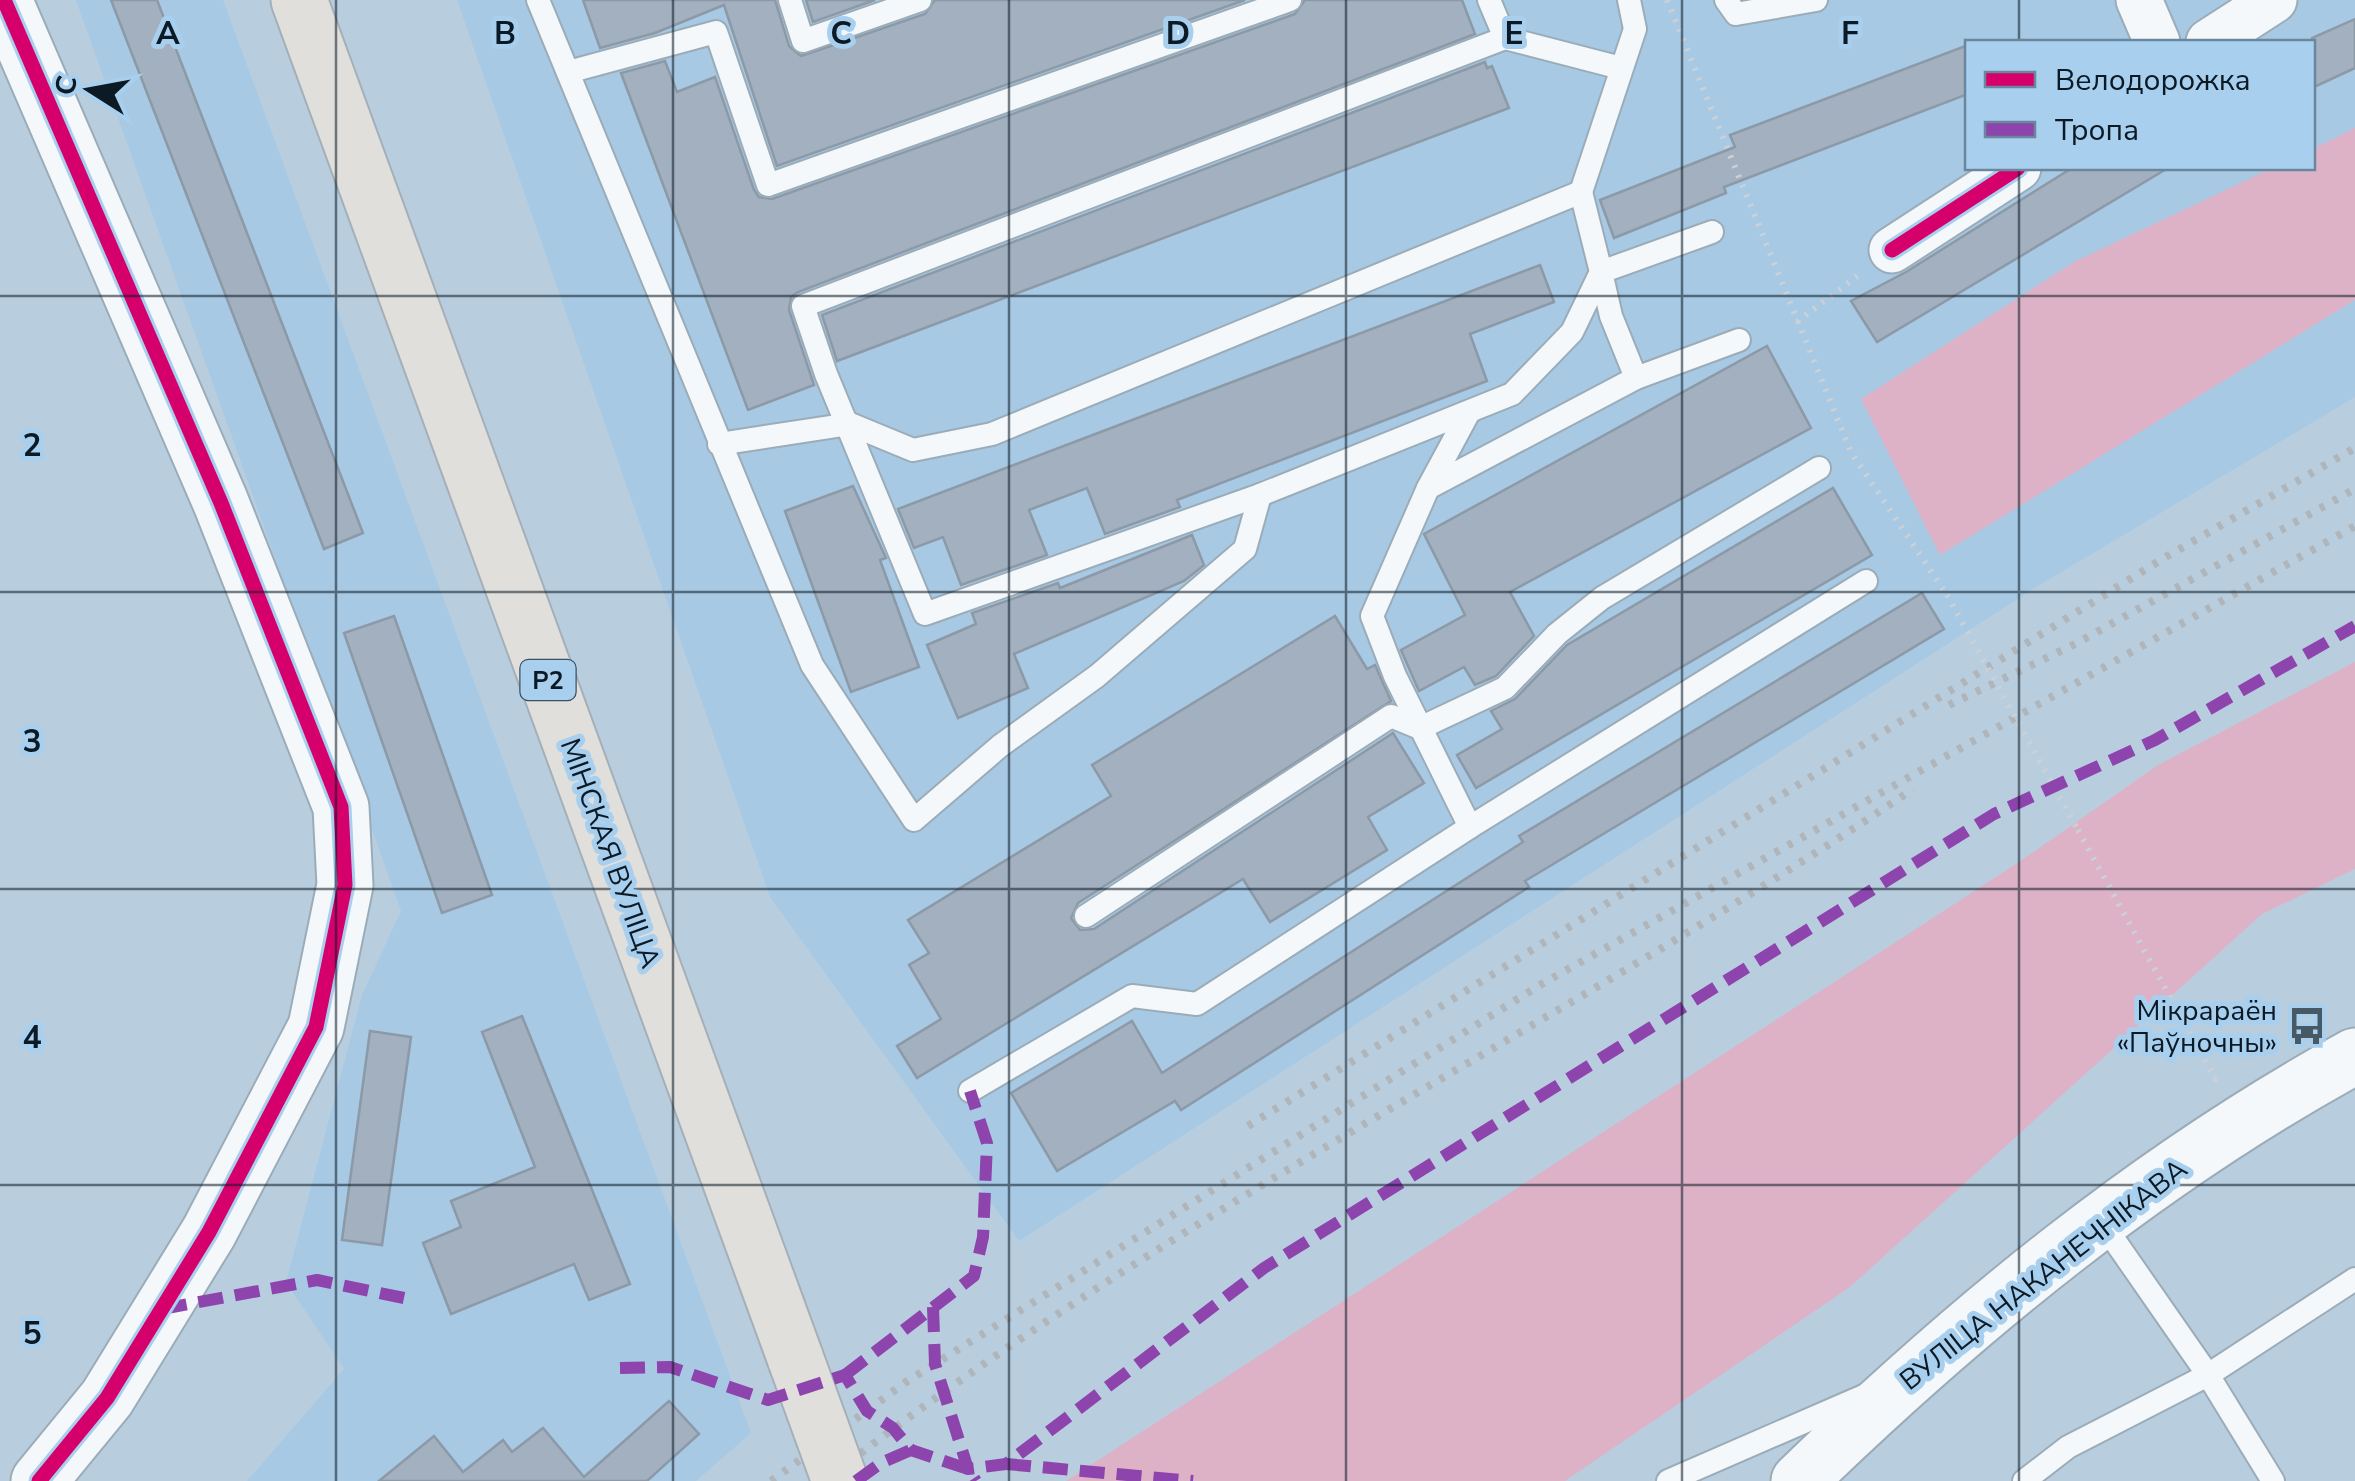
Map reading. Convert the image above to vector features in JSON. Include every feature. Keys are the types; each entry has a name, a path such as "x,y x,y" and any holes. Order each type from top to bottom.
{"main road":[{"name":"МІНСКАЯ ВУЛІЦА","path":"299,0 840,1481"}],"street":[{"path":"4,0 220,502 341,806 345,886 316,1027 209,1232 107,1398 39,1481"},
{"path":"2139,0 2155,40"},
{"path":"2212,40 2274,0"},
{"path":"1892,250 2015,170"},
{"name":"ВУЛІЦА НАКАНЕЧНІКАВА","path":"1799,1481 1904,1379 2101,1221 2266,1107 2355,1056"}],"lane":[{"path":"538,0 812,666 914,820 1000,746 1097,676 1246,549 1260,495"},
{"path":"790,0 803,42 920,0"},
{"path":"568,72 716,32 768,185 1290,0"},
{"path":"1490,0 1505,38"},
{"path":"1629,0 1636,29 1581,192 1611,316 1636,378"},
{"path":"1726,0 1736,14 1816,0"},
{"path":"1621,68 1505,38 803,306 826,374 850,424 925,614 1260,495 1512,394 1572,332 1601,272 1712,232"},
{"path":"720,444 850,424 912,450 992,434 1581,192"},
{"path":"1428,488 1636,378 1738,340"},
{"path":"1469,412 1428,488 1372,616 1420,728 1470,827"},
{"path":"1086,916 1392,716 1420,728 1505,688 1602,598 1819,468"},
{"path":"970,1090 1132,996 1198,1004 1470,827 1866,581"},
{"path":"2101,1221 2208,1374 2273,1481"},
{"path":"2024,1481 2068,1447 2208,1374 2355,1280"},
{"path":"1679,1478 1904,1379"}],"path":[{"path":"1668,0 1851,452 1947,595 2215,1079"},
{"path":"1797,322 1892,250"}],"shaded area":[{"path":"76,0 223,0 751,1433 696,1481 247,1481 344,1369 286,1282 362,995 401,911"},
{"path":"457,0 2355,0 2355,397 2033,589 1019,1241 770,897"},
{"path":"2355,128 2355,300 1940,555 1861,399 2074,262 2268,170 2315,170 2315,148"},
{"path":"2355,662 2355,869 2262,914 1850,1287 1565,1481 1066,1481 2019,862 2158,765"}],"building":[{"path":"111,0 157,0 363,533 324,549"},
{"path":"583,0 775,0 789,46 801,56 925,14 935,0 1245,0 777,166 724,5 655,33 600,48"},
{"path":"806,0 875,0 813,22"},
{"path":"1305,0 1462,0 1475,34 798,292 791,297 789,310 814,385 748,410 621,73 665,61 677,92 715,77 754,190 759,197 772,199 1295,14"},
{"path":"2355,19 2355,68 2315,87 2312,38"},
{"path":"1965,46 1965,95 1724,187 1726,193 1614,238 1600,200 1735,147 1730,135"},
{"path":"1485,62 1487,68 1492,66 1509,108 837,361 822,315"},
{"path":"2069,170 2165,170 1877,342 1851,301 1906,272"},
{"path":"1540,265 1554,302 1470,334 1487,381 1177,500 1180,507 1105,534 1087,488 1029,510 1047,555 961,585 943,537 914,548 898,509"},
{"path":"1767,346 1811,428 1510,592 1534,636 1496,676 1475,685 1464,667 1419,691 1401,650 1465,615 1424,534"},
{"path":"853,486 886,558 880,560 919,667 851,692 785,511"},
{"path":"1833,488 1872,555 1476,788 1457,755 1502,729 1491,711 1515,699 1567,645"},
{"path":"1192,535 1204,565 1184,581 1014,654 1028,688 958,718 927,645 976,624 972,613 1058,583 1060,588"},
{"path":"1922,593 1944,629 1525,881 1529,887 1181,1110 1175,1101 1057,1171 1011,1093 1132,1021 1162,1073 1523,842 1519,836"},
{"path":"394,616 492,895 442,913 344,633"},
{"path":"1335,616 1367,669 1375,665 1391,701 1078,903 1071,918 1080,930 1094,929 1393,733 1424,783 1368,817 1387,850 1270,922 1243,879 917,1078 897,1046 941,1019 909,965 929,953 908,920 1111,796 1092,765"},
{"path":"522,1016 630,1284 589,1300 574,1264 451,1314 423,1243 461,1227 451,1201 535,1167 482,1032"},
{"path":"370,1031 411,1037 382,1245 342,1240"},
{"path":"669,1401 699,1434 647,1481 379,1481 434,1436 463,1472 503,1440 512,1452 543,1428 584,1477"}],"railway":[{"path":"1248,1126 2164,558 2355,448"},
{"path":"1949,705 2075,644 2355,489"},
{"path":"771,1481 906,1382 1540,985 2355,526"},
{"path":"825,1481 954,1385 1088,1294 1224,1208 1778,877 1913,789"}],"marked path":[{"path":"933,1307 935,1364 968,1469 1006,1464 1264,1268 1994,814 2155,740 2355,626"},
{"path":"845,1375 974,1276 983,1237 987,1143 970,1091"},
{"path":"162,1309 317,1280 404,1298"},
{"path":"620,1368 670,1367 768,1400 845,1375 867,1411 893,1428 911,1450 968,1469 976,1481"},
{"path":"856,1481 881,1463 911,1450"},
{"path":"1006,1464 1193,1481"}],"cycle path":[{"path":"4,0 221,503 341,807 345,885 316,1027 209,1232 107,1398 39,1481"},
{"path":"1892,250 2015,170"}],"place":[{"name":"Мікрараён «Паўночны»","path":"2307,1026"}]}
